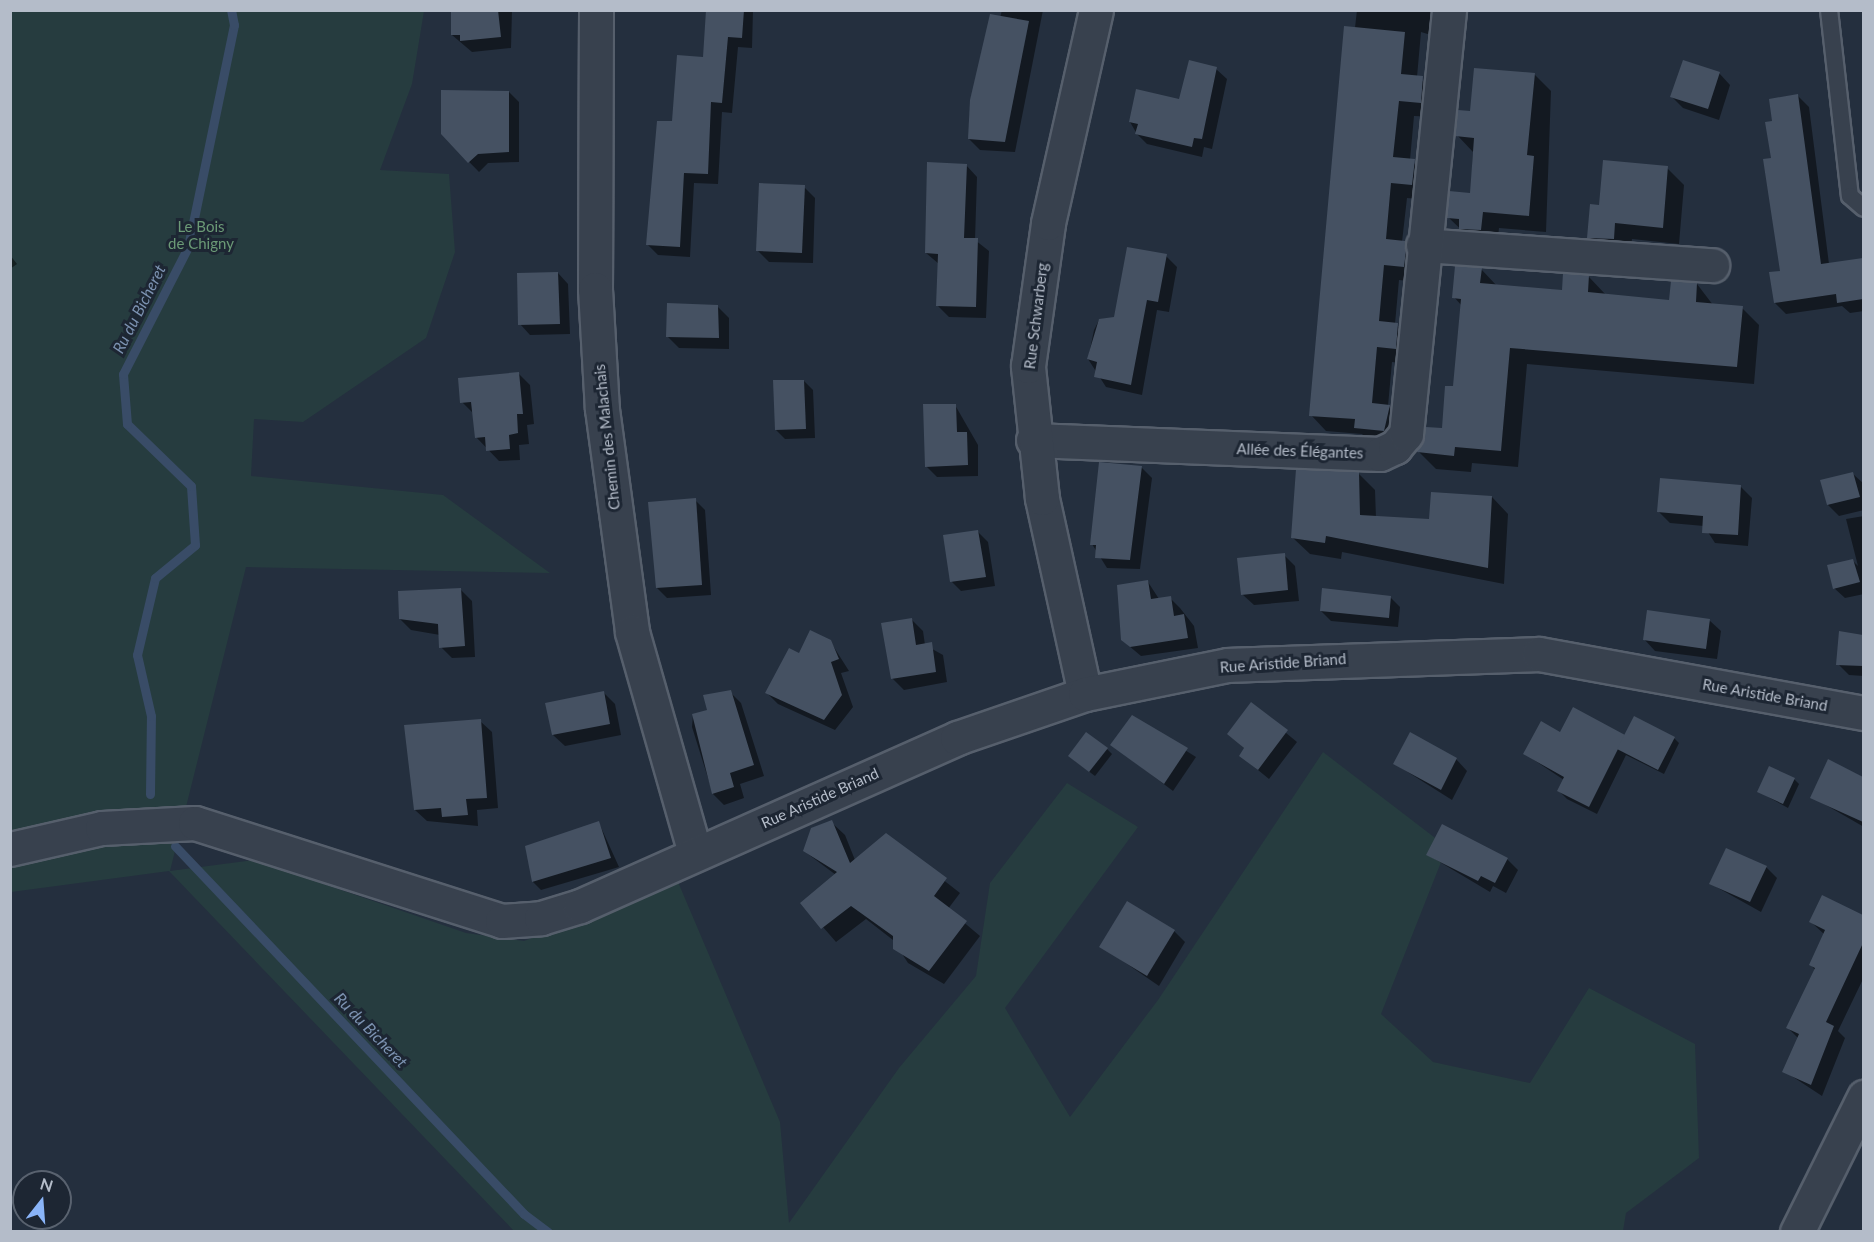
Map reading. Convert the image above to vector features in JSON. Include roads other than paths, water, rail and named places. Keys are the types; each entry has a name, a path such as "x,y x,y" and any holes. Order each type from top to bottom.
{"street":[{"name":"Chemin des Malachais","path":"596,10 595,289 616,525 632,632 695,853"},
{"name":"Rue Schwarberg","path":"1085,694 1033,440 1028,366 1048,223 1096,10"},
{"name":"Allée des Élégantes","path":"1033,440 1380,454 1395,447 1406,434 1423,245 1449,10"},
{"path":"1423,245 1712,265"},
{"name":"Rue Aristide Briand","path":"10,849 102,828 195,823 502,921 541,918 580,906 957,738 1085,694 1228,665 1539,654 1863,712"},
{"path":"1797,1232 1863,1096"}],"lane":[{"path":"1829,10 1850,196 1863,208"}],"waterway":[{"name":"Ru du Bicheret","path":"150,794 151,716 137,655 155,578 195,545 191,486 127,424 123,374 188,247 234,25 231,10"},
{"name":"Ru du Bicheret","path":"175,846 524,1214 548,1232"}],"park label":[{"name":"Le Bois de Chigny","path":"201,234"}]}
